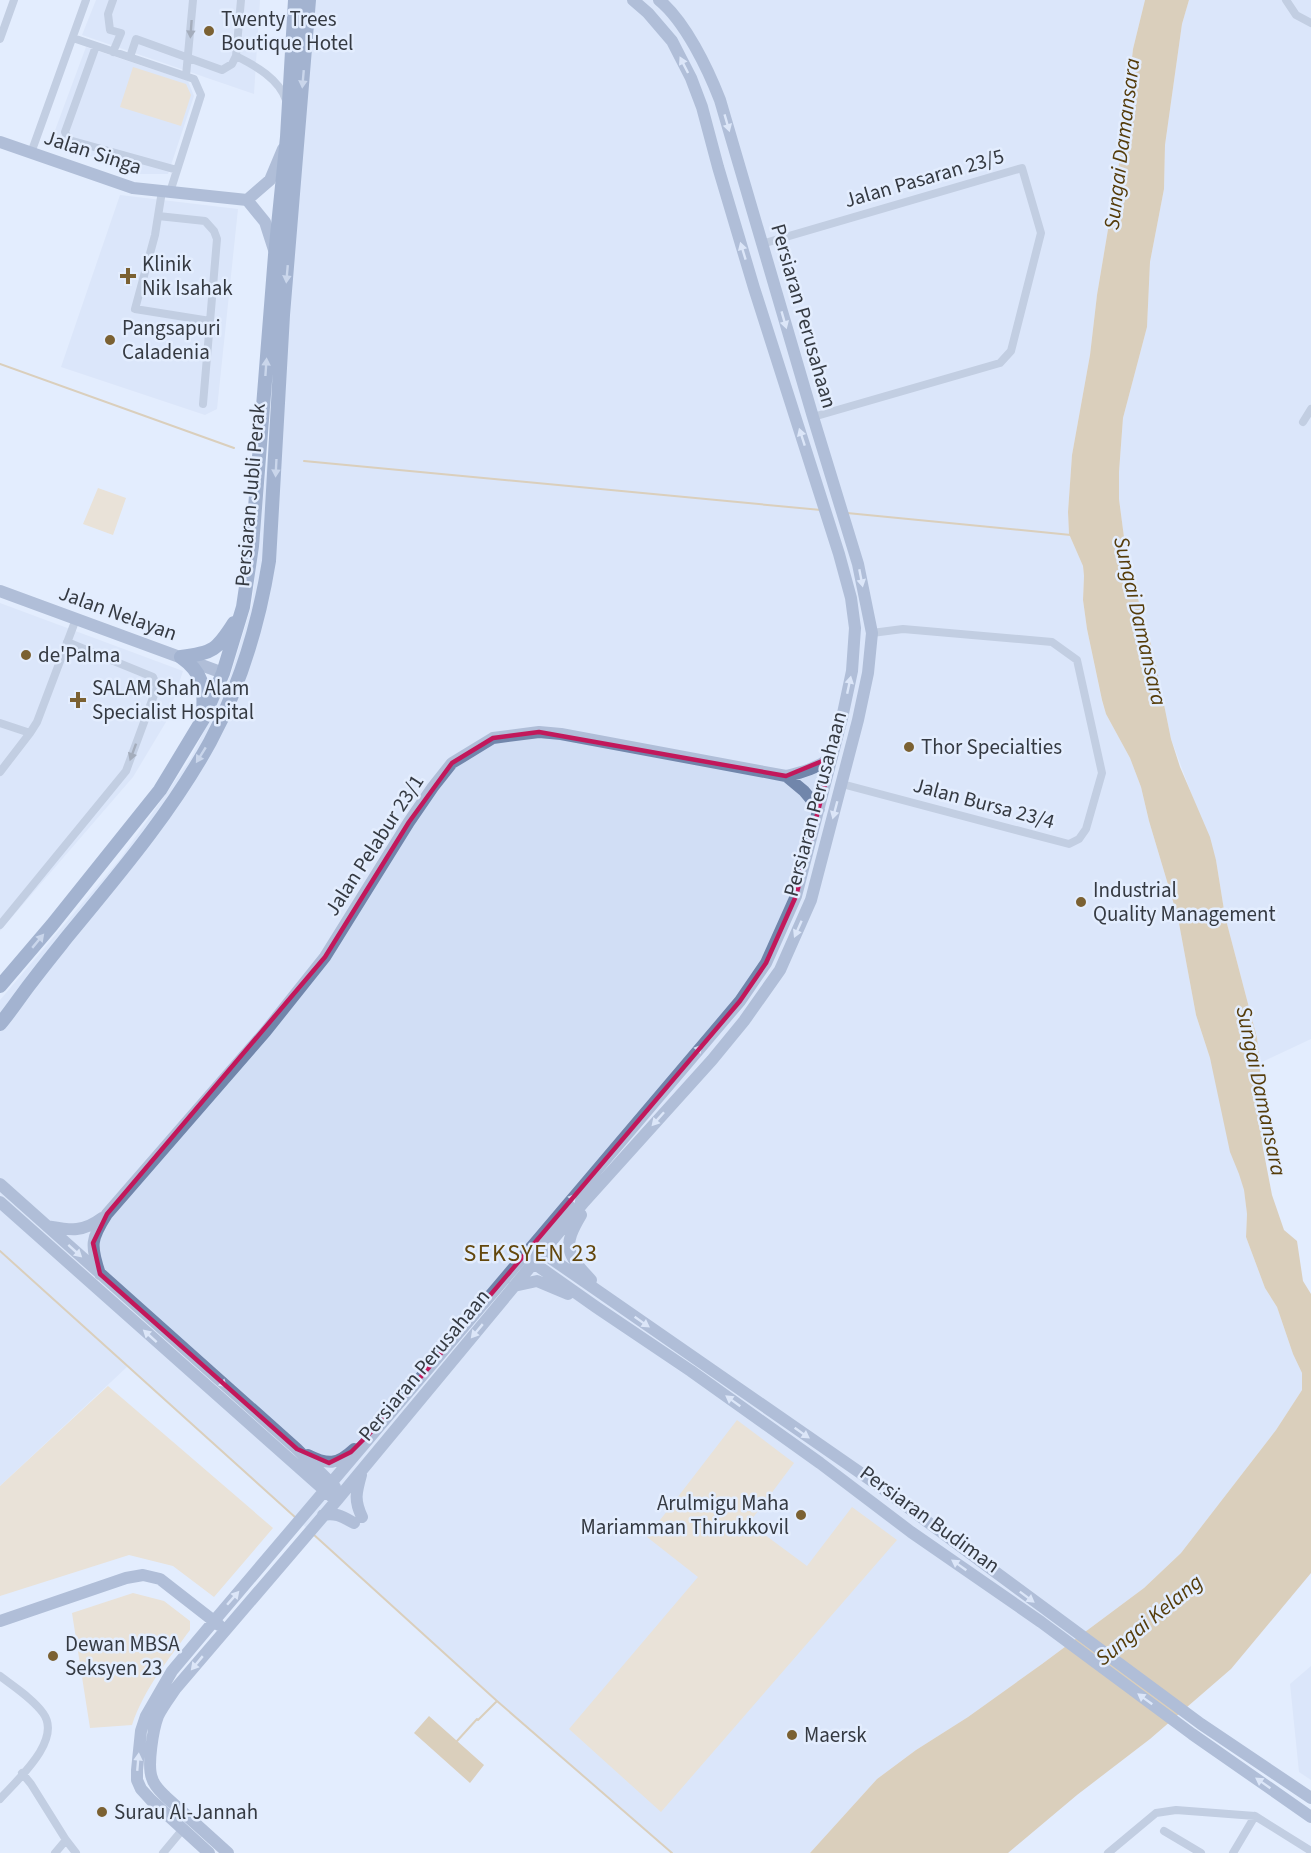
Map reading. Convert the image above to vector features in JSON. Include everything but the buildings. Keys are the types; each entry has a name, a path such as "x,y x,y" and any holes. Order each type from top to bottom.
{"main road":[{"name":"Persiaran Jubli Perak","path":"0,986 82,889 160,790 203,719 223,673 243,607 252,546 275,255 287,137 296,0"},
{"name":"Persiaran Jubli Perak","path":"0,1024 138,850 176,797 210,742 245,658 262,601 269,561 283,315 309,0"},
{"name":"Persiaran Perusahaan","path":"209,1853 151,1800 136,1780 141,1731 146,1716 172,1671 391,1412 537,1249 740,1000 766,963 796,896 852,671 855,628 850,598 829,522 754,288 702,106 672,41 648,13 633,0"},
{"name":"Persiaran Perusahaan","path":"537,1249 584,1202 719,1052 780,970 811,900 842,784 868,673 872,633 858,564 720,100 712,78 685,31 659,0"},
{"path":"275,255 266,222 247,200 270,180 287,137"},
{"name":"Jalan Singa","path":"0,142 134,188 247,200"},
{"name":"Jalan Nelayan","path":"0,591 223,673"},
{"path":"181,657 203,654 215,648 225,637 243,607"},
{"path":"181,657 191,664 202,682 203,719"},
{"path":"223,673 236,669 245,658"},
{"name":"Jalan Pelabur 23/1","path":"100,1274 94,1257 93,1243 95,1232 107,1214 266,1031 325,957 409,822 452,763 493,738 538,732 561,734 786,776 818,767 832,757"},
{"path":"786,776 804,791 819,809"},
{"path":"0,1184 339,1497"},
{"path":"0,1202 292,1454 311,1492 306,1514"},
{"path":"584,1202 581,1215 571,1232 569,1249 574,1262 608,1298"},
{"name":"Jalan Pelabur 23/1","path":"47,1226 70,1230 83,1229 93,1225 107,1214"},
{"name":"Persiaran Budiman","path":"537,1249 875,1484 1046,1618 1197,1729 1311,1817"},
{"name":"Persiaran Perusahaan","path":"228,1853 159,1790 152,1779 150,1766 157,1718 164,1704 364,1468 514,1286 528,1259"},
{"name":"Persiaran Budiman","path":"528,1259 691,1371 820,1463 911,1532 1046,1618"},
{"path":"514,1286 537,1281 596,1307"},
{"path":"292,1454 335,1462 351,1452 391,1412"},
{"path":"320,1519 330,1513 358,1520 356,1494 364,1468"},
{"path":"0,1621 126,1578 143,1575 160,1579 225,1630"},
{"name":"Persiaran Budiman","path":"1197,1729 1311,1798"}],"street":[{"path":"0,39 14,0"},
{"path":"31,153 86,0"},
{"path":"113,0 108,14 110,30 121,33 113,52"},
{"path":"186,76 193,0"},
{"path":"130,57 136,39 222,70 232,64 236,56 241,0"},
{"path":"1286,0 1296,15 1311,23"},
{"path":"73,38 194,79 201,95 177,170 166,191 158,216 155,236 135,309 210,321"},
{"path":"96,46 64,132 66,136 69,140 177,170"},
{"path":"236,56 272,80 283,92 289,109"},
{"name":"Jalan Pasaran 23/5","path":"762,244 1022,168 1035,211 1041,233 1011,351 1000,363 813,417"},
{"path":"158,216 205,221 214,231 217,239 203,404"},
{"path":"1303,422 1311,409"},
{"path":"0,772 37,722 76,619"},
{"name":"Jalan Bursa 23/4","path":"842,784 1069,844 1079,839 1086,829 1102,772 1077,660 1052,642 903,629 872,633"},
{"path":"0,925 126,771 157,687 153,677 67,642"},
{"path":"0,723 30,733"},
{"path":"0,973 15,969"},
{"path":"0,1677 41,1711 46,1718 48,1729 46,1742 40,1752 0,1799"},
{"path":"22,1773 32,1784 76,1853"},
{"path":"1108,1853 1156,1813 1176,1810 1255,1816 1311,1851"},
{"path":"1233,1853 1255,1816"},
{"path":"163,1853 183,1829"},
{"path":"1164,1831 1201,1853"},
{"path":"55,1853 66,1840"}],"highlighted area":[{"path":"539,732 786,776 832,757 796,896 766,963 740,1001 391,1412 351,1452 329,1463 297,1449 100,1274 93,1243 107,1214 325,957 409,822 452,763 493,738"}],"shaded area":[{"path":"96,0 260,0 254,94 82,35"},
{"path":"303,0 1145,0 1133,49 1122,146 1072,455 1068,512 1069,534 1083,566 1083,600 1087,629 1102,701 1106,714 1130,758 1141,787 1178,918 1196,1015 1210,1058 1244,1190 1247,1214 1246,1237 1265,1288 1277,1307 1302,1373 1302,1390 1276,1430 1181,1553 1144,1588 968,1717 916,1750 877,1779 810,1853 672,1853 497,1701 128,1366 0,1486 0,1000 120,859 191,758 230,677 252,604 267,462"},
{"path":"1189,0 1311,0 1311,1039 1260,1063 1257,1038 1225,916 1216,860 1171,739 1154,655 1127,560 1119,499 1123,418 1147,327 1150,262 1164,189 1165,145 1182,24"},
{"path":"86,47 188,81 194,96 168,174 137,174 58,144 54,133"},
{"path":"133,67 186,84 191,95 181,126 120,107"},
{"path":"120,195 238,209 217,409 205,415 61,367"},
{"path":"98,488 126,498 113,535 83,524"},
{"path":"0,603 183,671 166,722 133,777 0,931"},
{"path":"108,1386 273,1528 214,1597 173,1566 129,1555 0,1596 0,1486"},
{"path":"737,1420 794,1463 749,1523 807,1566 852,1507 897,1540 661,1812 569,1729 698,1577 647,1537"},
{"path":"133,1593 164,1601 190,1621 190,1630 150,1687 132,1725 90,1728 72,1613"},
{"path":"1311,1666 1311,1780 1299,1772 1290,1684"}],"water":[{"path":"1145,0 1189,0 1182,24 1165,145 1164,189 1150,262 1147,327 1123,418 1119,499 1127,560 1154,655 1171,739 1180,767 1210,837 1225,916 1257,1038 1260,1063 1262,1143 1272,1195 1284,1230 1297,1241 1303,1281 1311,1294 1311,1573 1231,1669 1150,1739 1077,1795 1008,1853 810,1853 877,1779 916,1750 968,1717 1144,1588 1181,1553 1276,1430 1302,1390 1302,1373 1277,1307 1265,1288 1246,1237 1247,1214 1244,1190 1230,1152 1210,1058 1196,1015 1178,918 1141,787 1130,758 1106,714 1102,700 1087,629 1083,600 1083,566 1069,534 1068,512 1072,455 1122,146 1133,49"},
{"path":"429,1716 484,1765 470,1783 414,1733"}],"waterway":[{"path":"0,364 234,448"},
{"path":"304,461 821,510"},
{"path":"847,513 1071,535"},
{"path":"0,1251 296,1518"},
{"path":"313,1534 497,1701 672,1853"},
{"path":"457,1741 496,1702"}],"place":[{"name":"Twenty Trees Boutique Hotel","path":"209,31"},
{"name":"Klinik Nik Isahak","path":"128,276"},
{"name":"Pangsapuri Caladenia","path":"110,340"},
{"name":"de'Palma","path":"26,655"},
{"name":"SALAM Shah Alam Specialist Hospital","path":"78,700"},
{"name":"Thor Specialties","path":"909,747"},
{"name":"Industrial Quality Management","path":"1081,902"},
{"name":"Arulmigu Maha Mariamman Thirukkovil","path":"801,1515"},
{"name":"Dewan MBSA Seksyen 23","path":"53,1656"},
{"name":"Maersk","path":"792,1735"},
{"name":"Surau Al-Jannah","path":"102,1812"}],"district":[{"name":"SEKSYEN 23","path":"531,1253"}],"water label":[{"name":"Sungai Damansara","path":"1122,144"},
{"name":"Sungai Damansara","path":"1140,621"},
{"name":"Sungai Damansara","path":"1261,1091"},
{"name":"Sungai Kelang","path":"1149,1620"}]}
